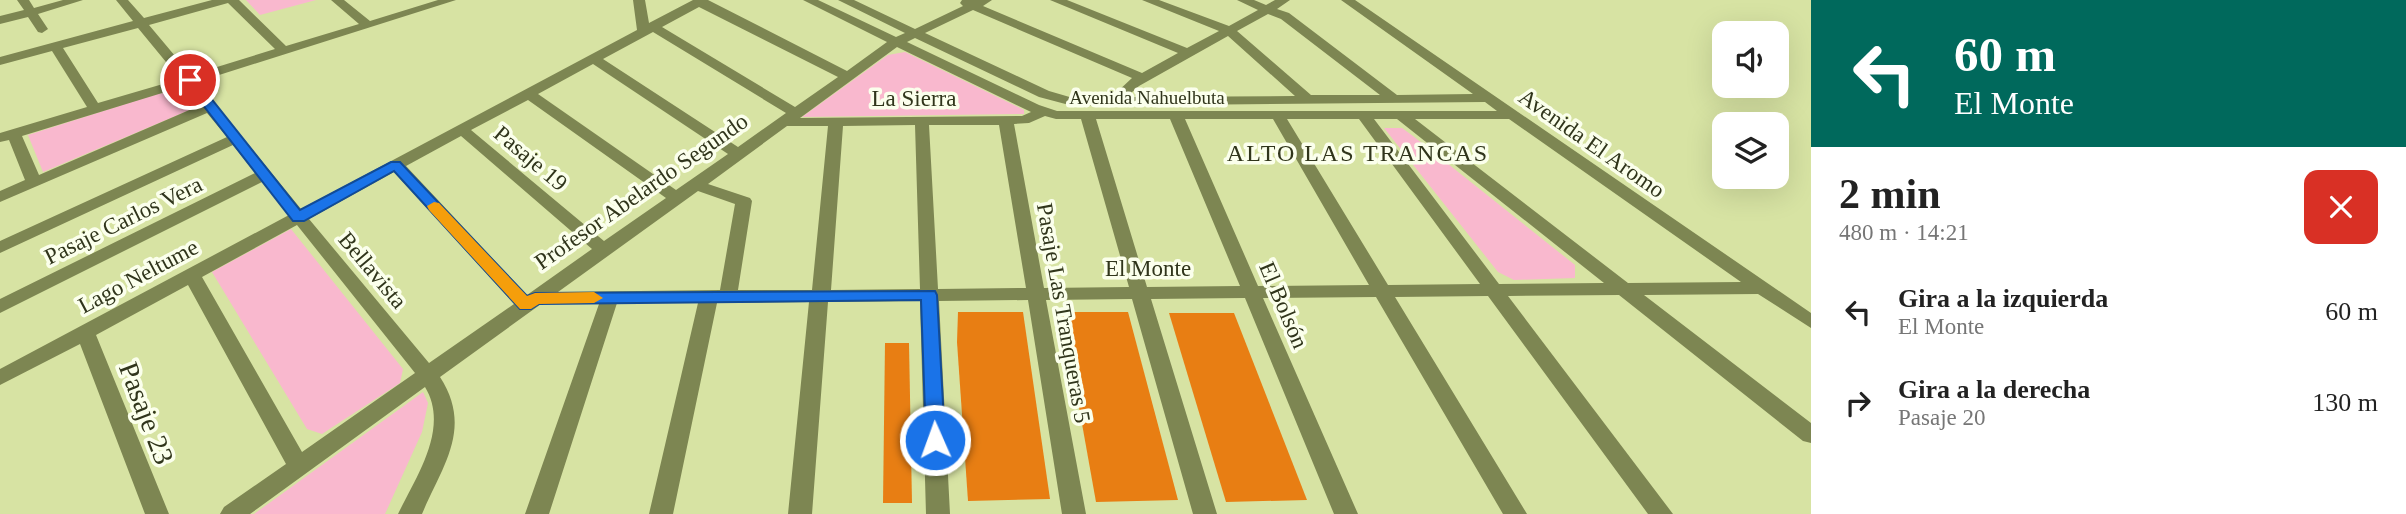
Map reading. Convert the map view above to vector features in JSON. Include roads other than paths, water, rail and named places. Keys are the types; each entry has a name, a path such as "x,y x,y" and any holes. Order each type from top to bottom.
{"street":[{"path":"23,0 42,29"},
{"path":"0,20 77,0"},
{"name":"Bellavista","path":"122,0 190,80 298,218 428,375 444,402 446,421 442,438 410,514"},
{"path":"0,61 229,0 284,51"},
{"path":"337,0 368,25"},
{"path":"34,182 7,136 448,0"},
{"path":"639,0 648,29 789,118"},
{"name":"Avenida Nahuelbuta","path":"809,0 1043,112 1067,117 1363,115 1397,107 1487,98"},
{"name":"Avenida Nahuelbuta","path":"844,0 1056,98 1073,102 1308,100 1511,115"},
{"path":"960,0 980,3 1143,78"},
{"path":"1056,0 1188,53"},
{"path":"1148,0 1229,30 1308,100"},
{"path":"1242,0 1285,16 1624,290 1811,435"},
{"path":"1128,101 1124,92 1143,78 1284,0"},
{"name":"Avenida El Aromo","path":"1347,0 1811,322"},
{"path":"701,1 848,76"},
{"name":"Lago Neltume","path":"0,378 701,1"},
{"name":"Profesor Abelardo Segundo","path":"232,514 896,42 912,32 980,3"},
{"path":"55,46 95,109"},
{"path":"593,58 738,154"},
{"path":"527,93 677,198"},
{"path":"0,197 211,106"},
{"name":"La Sierra","path":"789,118 836,122 1006,120 1031,119 1043,112"},
{"path":"1363,115 1661,514"},
{"name":"El Bolsón","path":"1176,116 1346,514"},
{"path":"1278,116 1516,514"},
{"path":"1088,117 1205,514"},
{"name":"Pasaje Las Tranqueras 5","path":"1006,120 1074,514"},
{"path":"922,121 939,514"},
{"path":"800,514 836,122"},
{"name":"Pasaje 19","path":"461,129 604,250"},
{"path":"0,248 237,138"},
{"path":"396,165 530,302"},
{"name":"Pasaje Carlos Vera","path":"0,307 266,174"},
{"path":"662,514 744,201 695,185"},
{"path":"192,275 299,467"},
{"name":"El Monte","path":"530,302 610,298 1762,288"},
{"path":"537,514 610,298"},
{"name":"Pasaje 23","path":"85,332 156,514"}],"district":[{"name":"ALTO LAS TRANCAS","path":"1358,153"}]}
